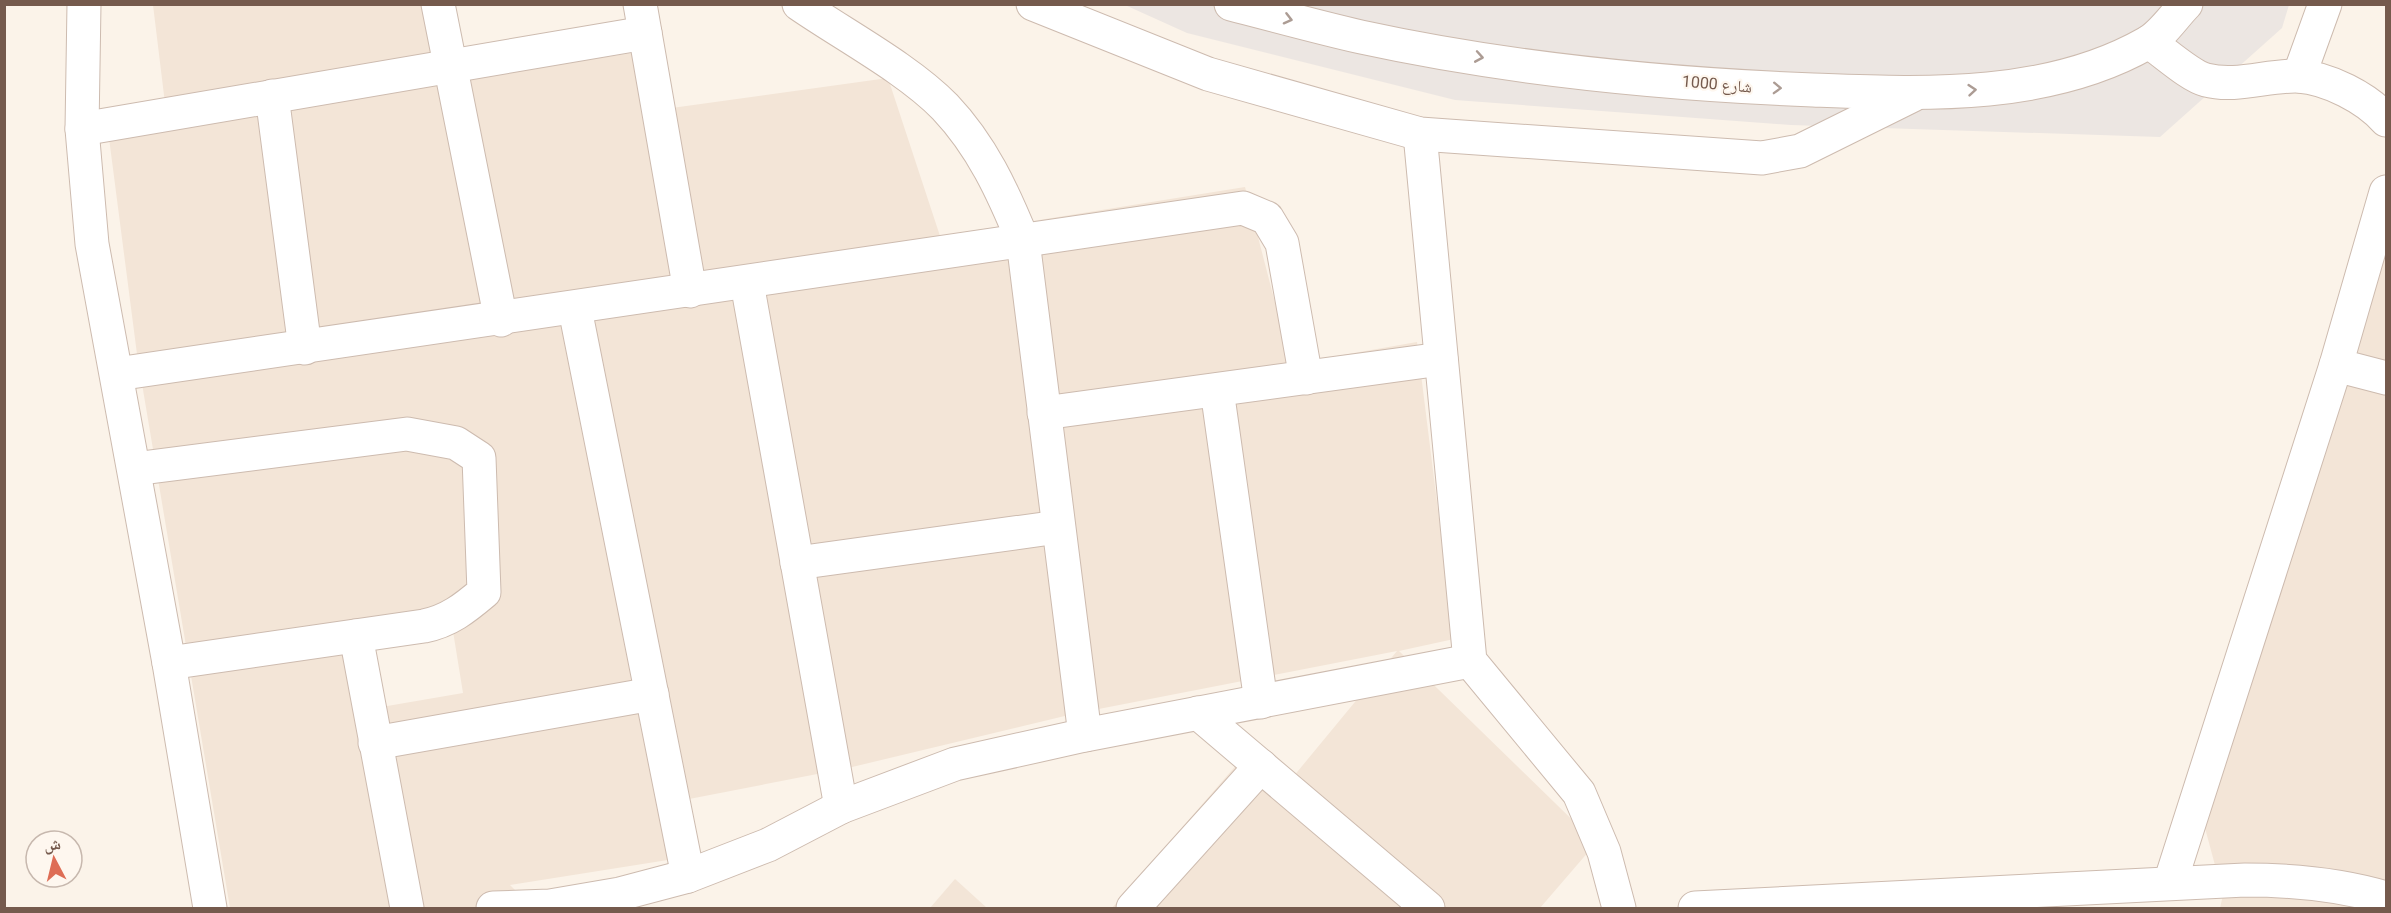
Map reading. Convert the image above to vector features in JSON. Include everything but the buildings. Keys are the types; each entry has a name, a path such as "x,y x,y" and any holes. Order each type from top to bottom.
{"street":[{"path":"84,4 82,129 92,244 169,663 210,909"},
{"path":"438,4 501,320"},
{"path":"799,4 902,73 944,107 979,150 1004,194 1023,241 1085,735"},
{"path":"1033,4 1208,74 1419,134 1762,158 1800,151 1916,93"},
{"name":"شارع 1000","path":"1231,4 1362,37 1522,65 1739,87 1916,93 2026,83 2087,69 2149,42 2186,4"},
{"path":"2299,76 2325,4"},
{"path":"82,129 449,66 642,19 690,291"},
{"path":"2149,42 2204,80 2236,82 2299,76 2331,84 2364,101 2386,120"},
{"path":"272,96 305,348"},
{"path":"1419,134 1470,661 1579,793 1604,852 1619,909"},
{"path":"2186,891 2386,192"},
{"path":"117,374 501,320 1243,208 1267,218 1282,243 1306,378"},
{"path":"747,283 841,807"},
{"path":"575,309 688,876"},
{"path":"1044,413 1441,359"},
{"path":"2336,365 2386,378"},
{"path":"1217,390 1261,702"},
{"path":"134,469 407,434 456,443 479,458 484,592 444,622 169,663"},
{"path":"797,563 1058,527"},
{"path":"356,636 406,909"},
{"path":"493,909 552,907 620,894 688,876 768,845 841,807 955,765 1085,735 1470,661"},
{"path":"375,743 652,694"},
{"path":"1198,713 1428,909"},
{"path":"1148,903 1261,766"},
{"path":"1695,909 1937,902 2186,891 2301,880 2385,894"}],"shaded area":[{"path":"427,4 438,82 640,52 650,111 888,78 940,236 1245,187 1291,364 1417,342 1454,639 1399,651 1596,843 1540,908 1112,908 1239,762 1279,794 1397,651 1073,714 848,768 684,800 693,856 510,885 533,908 230,908 137,354 109,138 168,128 153,5","holes":["451,619 463,693 364,710 350,631"]},
{"path":"1125,5 2289,5 2282,28 2160,137 1791,125 1455,100 1187,33"},
{"path":"2386,252 2386,908 2220,908 2223,895 2205,828"},
{"path":"955,879 987,908 930,908"}]}
